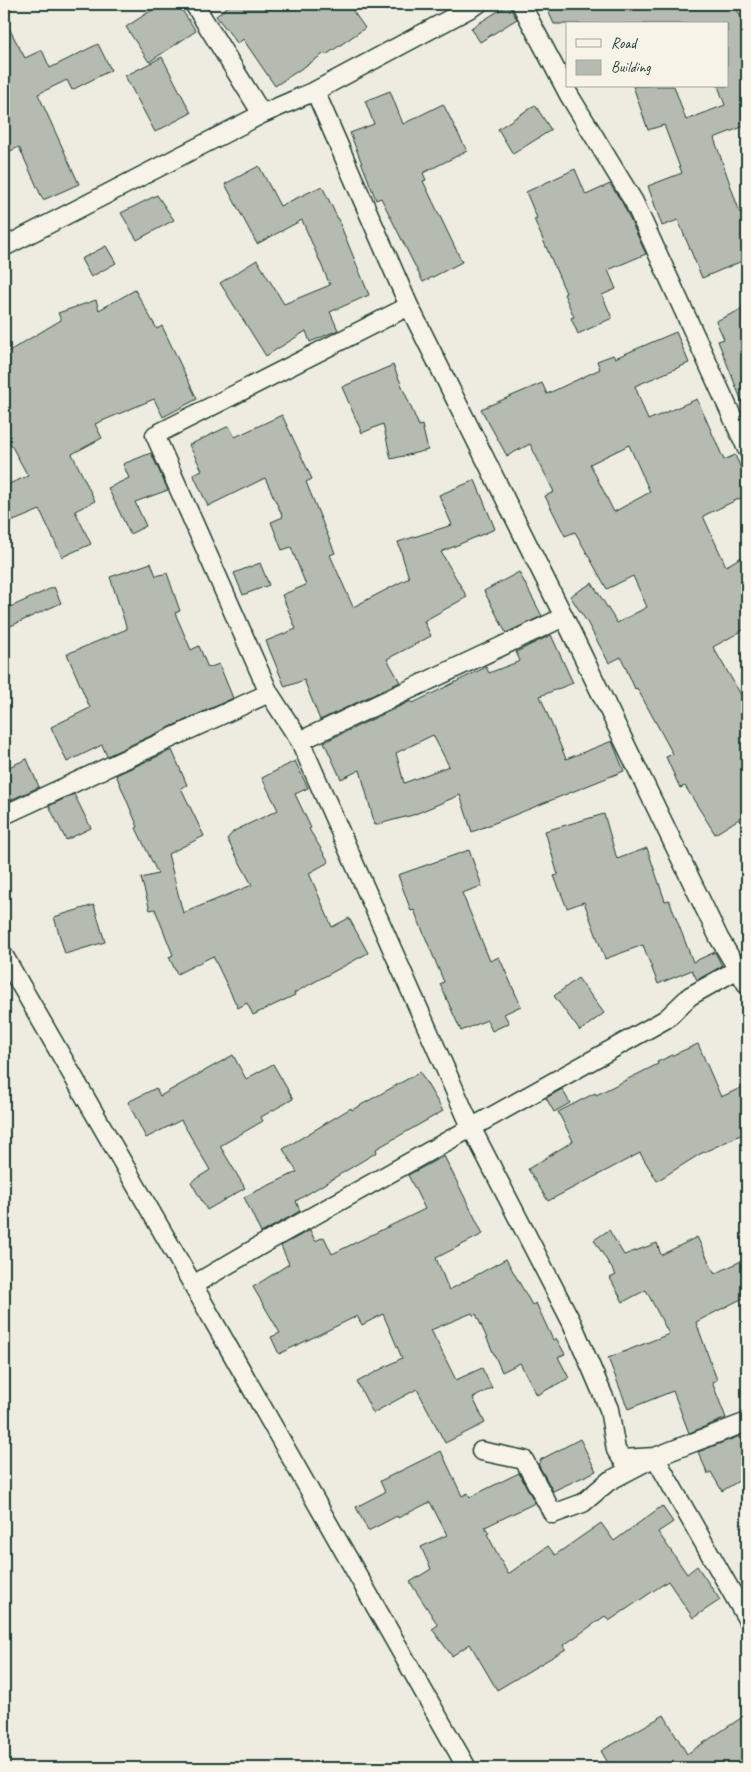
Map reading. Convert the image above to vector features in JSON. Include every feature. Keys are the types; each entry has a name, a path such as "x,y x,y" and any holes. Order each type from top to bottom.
{"street":[{"path":"194,4 262,114"},
{"path":"4,247 262,114 315,91 478,4"},
{"path":"520,4 569,95 634,202 747,449"},
{"path":"193,1285 666,1019 690,996 744,973 719,938 564,617 409,306 315,91"},
{"path":"409,306 155,435 269,693 300,741 471,1127 572,1323 609,1409 616,1450 622,1460 655,1458"},
{"path":"300,741 564,617"},
{"path":"4,814 269,693"},
{"path":"4,956 467,1768"},
{"path":"481,1451 524,1460 553,1514 583,1503 609,1481 655,1458 747,1422"},
{"path":"655,1458 747,1619"}],"building":[{"path":"161,4 178,4 196,31 149,62 126,27"},
{"path":"231,4 348,4 365,28 326,55 325,53 275,86 243,39 238,44 216,16"},
{"path":"545,4 734,4 747,28 747,125 714,138 740,213 747,210 747,259 702,278 678,220 662,226 648,186 682,173 664,125 648,130 634,88 675,88 686,120 725,105 719,88 728,88 728,22 566,22 566,24 554,24"},
{"path":"508,5 517,19 480,42 471,28"},
{"path":"4,19 25,58 42,50 50,68 98,44 111,70 72,90 67,80 38,94 79,184 43,200 19,147 4,154"},
{"path":"162,57 191,113 155,132 125,76"},
{"path":"390,91 403,124 443,104 467,151 423,173 426,180 423,181 462,262 423,282 381,198 376,200 350,133 374,124 365,101"},
{"path":"535,105 551,130 513,154 498,129"},
{"path":"259,166 280,206 322,186 338,219 369,295 330,312 338,330 310,342 306,331 266,356 220,283 257,260 284,304 330,285 302,220 257,244 225,184"},
{"path":"575,169 586,195 610,184 622,202 646,254 608,270 616,289 602,295 612,318 578,334 571,318 574,317 564,294 566,293 534,219 537,218 526,192"},
{"path":"157,195 174,220 137,240 121,213"},
{"path":"106,246 116,263 91,277 81,259"},
{"path":"135,290 157,329 162,326 197,399 163,417 154,399 95,424 102,438 72,454 95,501 75,511 91,544 62,557 40,510 4,525 4,486 28,476 4,432 4,354 61,320 58,313 96,300 99,310"},
{"path":"747,307 746,412 718,341 724,339 716,321"},
{"path":"676,332 689,363 635,386 648,420 697,399 724,460 735,455 747,482 747,495 703,516 726,566 747,554 747,628 713,647 747,705 747,814 715,834 685,786 680,788 666,757 673,754 637,688 635,689 621,657 609,663 587,622 570,596 592,583 617,623 647,607 633,576 607,589 575,532 565,536 545,496 554,492 530,444 507,456 481,409 542,383 547,394 600,369 597,361 613,355 615,358","holes":["629,445 650,492 614,512 590,464"]},
{"path":"393,365 419,426 422,425 428,450 391,459 383,424 362,433 342,387"},
{"path":"282,415 312,479 306,482 335,553 330,555 353,607 409,578 398,542 452,525 439,495 475,480 495,529 441,552 467,597 424,621 431,636 387,659 400,682 320,720 304,680 285,687 266,641 296,629 282,595 306,585 291,547 282,550 271,522 283,517 265,478 208,506 193,474 202,470 189,445 229,426 235,437"},
{"path":"151,453 168,490 135,502 146,526 130,534 108,488 129,478 123,464"},
{"path":"151,563 156,576 167,573 180,611 175,613 191,650 199,646 208,668 219,664 233,698 107,756 102,745 67,762 51,727 90,708 67,654 127,629 110,577"},
{"path":"260,563 269,585 243,595 234,573"},
{"path":"519,572 542,616 506,633 484,591"},
{"path":"54,587 61,603 4,629 4,610"},
{"path":"551,635 573,683 540,696 566,759 612,741 624,771 472,832 460,795 413,815 375,825 360,770 341,779 324,742 411,701 413,703 486,667 489,673 520,661 516,652","holes":["433,735 449,766 404,783 396,753"]},
{"path":"172,750 187,785 181,788 204,836 168,854 183,913 252,885 227,839 234,831 278,810 262,778 295,761 308,788 295,794 311,828 309,829 329,862 309,873 332,927 349,918 368,953 294,993 295,995 253,1015 247,1003 238,1008 213,956 177,974 169,957 173,955 155,909 150,910 141,878 158,874 136,828 138,827 116,775"},
{"path":"27,759 39,787 4,803 4,769"},
{"path":"74,794 91,828 66,840 49,806"},
{"path":"604,814 617,859 647,848 665,901 669,900 693,962 715,952 722,966 697,980 692,970 658,984 643,945 605,959 584,902 567,908 554,876 558,875 545,831"},
{"path":"469,850 482,886 462,893 490,961 499,957 521,1006 504,1014 509,1023 492,1031 487,1020 461,1031 440,984 444,982 414,910 411,911 398,875"},
{"path":"94,905 105,942 65,954 54,917"},
{"path":"578,978 604,1013 580,1031 554,996"},
{"path":"698,1044 721,1097 747,1085 747,1132 700,1154 657,1181 640,1153 548,1201 528,1169 573,1141 558,1112 658,1064 657,1062"},
{"path":"233,1055 246,1079 273,1064 293,1099 261,1117 263,1121 220,1146 245,1188 207,1210 191,1182 210,1170 181,1120 146,1138 128,1102 156,1088 160,1096"},
{"path":"420,1072 443,1111 376,1149 377,1152 296,1201 300,1211 261,1233 244,1197 297,1172 283,1149 351,1108 352,1110"},
{"path":"562,1089 570,1103 554,1112 546,1098"},
{"path":"444,1156 483,1234 436,1258 449,1290 506,1259 532,1305 536,1303 553,1340 556,1338 565,1354 558,1357 569,1378 537,1395 520,1363 502,1372 476,1314 474,1316 472,1313 431,1330 456,1380 482,1368 492,1388 473,1398 485,1423 445,1443 417,1389 373,1413 357,1382 402,1358 383,1314 362,1325 357,1316 279,1354 271,1337 280,1333 253,1287 289,1264 281,1246 310,1230 315,1241 324,1237 332,1254 425,1209 408,1175"},
{"path":"609,1230 624,1255 657,1243 661,1255 697,1237 715,1274 747,1258 747,1296 696,1322 717,1380 712,1382 726,1418 689,1433 673,1391 628,1409 608,1358 669,1334 646,1290 623,1302 610,1278 616,1275 594,1240"},
{"path":"740,1436 747,1453 747,1476 722,1491 711,1472 708,1474 698,1452"},
{"path":"580,1439 596,1471 553,1491 538,1464 541,1462 540,1460"},
{"path":"441,1451 462,1496 468,1493 470,1497 519,1473 535,1503 485,1527 508,1574 548,1546 555,1555 601,1523 614,1541 662,1506 673,1522 658,1532 687,1574 697,1566 720,1600 693,1618 668,1581 609,1621 605,1616 564,1645 566,1649 497,1690 470,1644 452,1656 432,1629 438,1625 410,1582 431,1569 421,1547 447,1535 430,1502 368,1531 356,1507 385,1492 380,1481"},
{"path":"747,1714 747,1768 611,1768 601,1751 664,1715 687,1754"}]}
